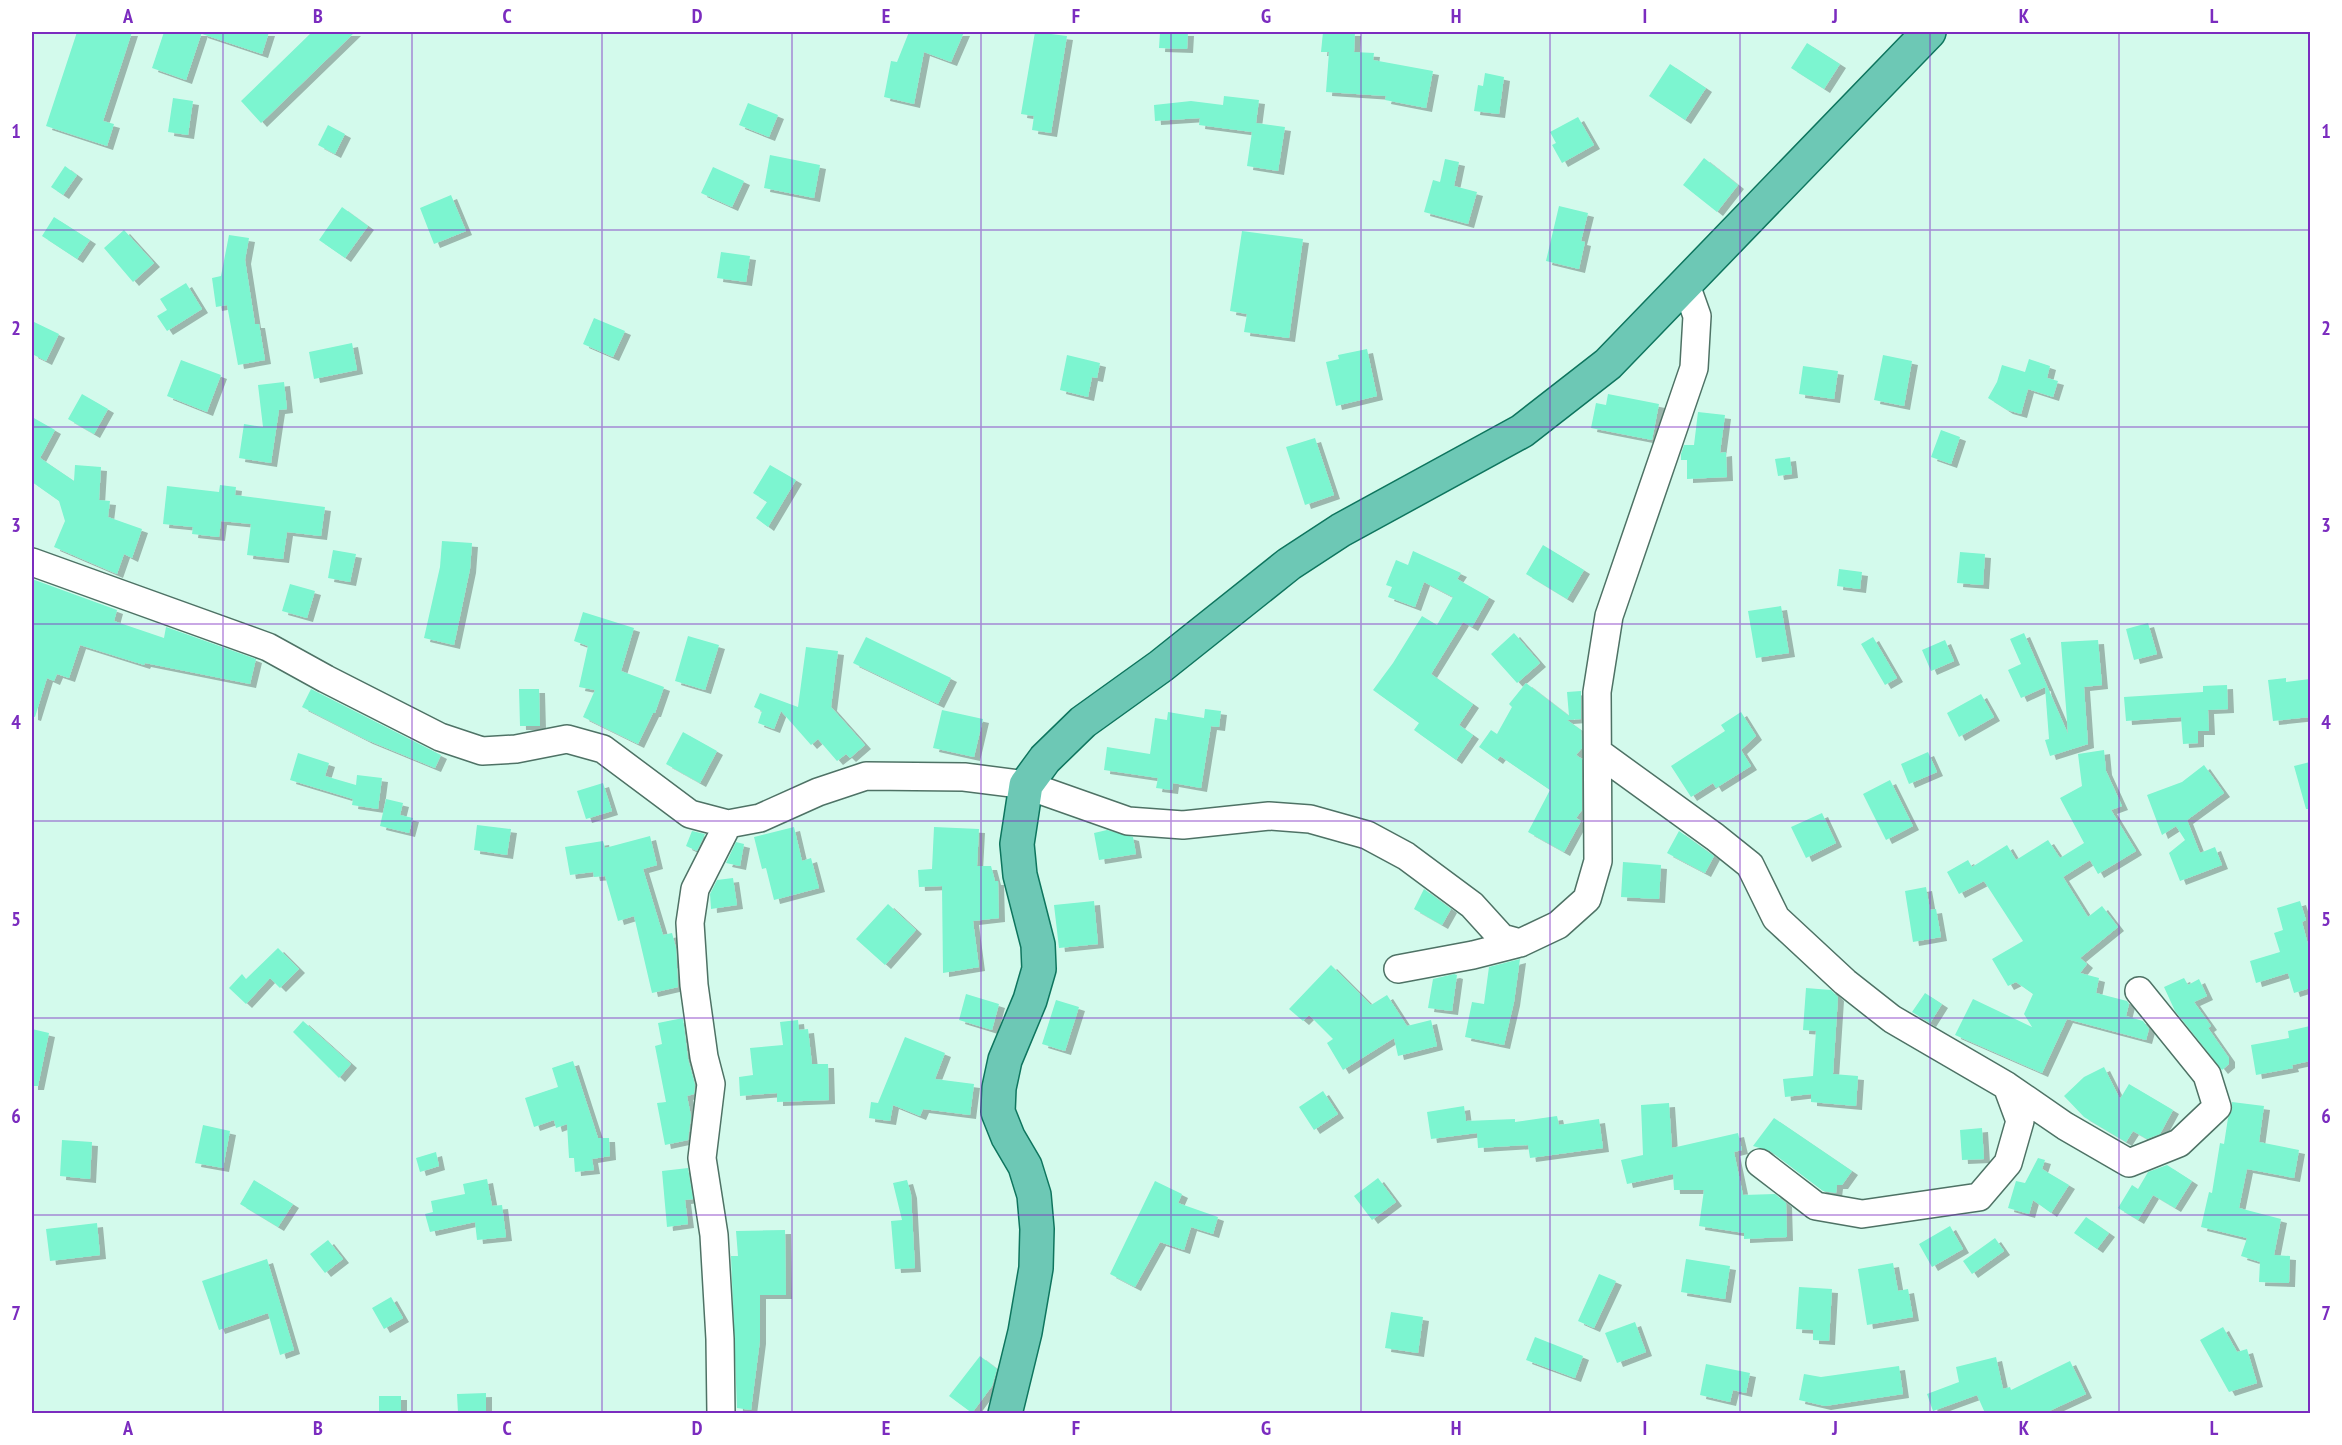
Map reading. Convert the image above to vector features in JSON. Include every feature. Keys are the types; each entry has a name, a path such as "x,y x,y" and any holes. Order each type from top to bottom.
{"main road":[{"path":"1005,1413 1025,1332 1036,1268 1034,1195 1025,1166 1008,1137 998,1112 999,1088 1005,1060 1030,1000 1039,969 1038,945 1020,875 1017,844 1026,785 1045,759 1083,722 1161,666 1289,564 1341,530 1522,431 1608,364 1929,32"}],"street":[{"path":"1398,969 1473,955 1520,943 1558,925 1587,898 1598,861 1597,692 1609,616 1694,368 1698,316 1686,285"},
{"path":"32,562 268,646 326,680 440,737 482,751 516,749 567,739 603,749 690,814 728,824 760,818 818,792 866,776 964,777 1026,785 1128,821 1183,825 1269,816 1310,819 1367,836 1406,856 1472,905 1502,938 1520,943"},
{"path":"1599,753 1750,865 1776,918 1845,982 1892,1019 2007,1086 2065,1126 2130,1163 2180,1143 2217,1107 2207,1075 2139,991"},
{"path":"721,1413 720,1339 714,1235 702,1158 711,1084 704,1057 694,985 690,923 695,889 728,824"},
{"path":"1760,1162 1816,1206 1863,1214 1979,1197 2008,1163 2020,1121 2007,1086"}],"building":[{"path":"77,32 132,32 103,121 114,124 107,146 46,126"},
{"path":"164,32 202,32 186,80 152,68"},
{"path":"202,32 269,32 262,54 202,34"},
{"path":"312,32 355,32 261,123 241,101"},
{"path":"909,32 964,32 951,62 924,52 914,104 884,97 891,61 897,62"},
{"path":"1035,32 1067,36 1051,133 1032,130 1034,116 1021,114"},
{"path":"1160,32 1188,32 1187,49 1159,48"},
{"path":"1323,32 1355,32 1354,52 1374,53 1373,60 1433,71 1426,108 1385,100 1386,96 1326,92 1329,52 1321,52"},
{"path":"1807,43 1840,64 1824,89 1791,68"},
{"path":"1670,64 1706,88 1685,120 1649,96"},
{"path":"1485,73 1504,77 1499,114 1474,111 1478,85 1483,86"},
{"path":"1224,96 1259,100 1256,123 1285,127 1278,171 1247,166 1252,132 1199,125 1200,118 1155,121 1154,105 1191,101 1223,105"},
{"path":"173,98 193,101 188,135 168,132"},
{"path":"748,103 778,115 769,137 739,125"},
{"path":"1578,117 1594,145 1562,163 1552,145 1556,143 1550,132"},
{"path":"328,125 345,134 335,154 318,145"},
{"path":"770,155 820,165 814,198 764,188"},
{"path":"1704,158 1738,185 1717,212 1683,185"},
{"path":"1445,159 1459,162 1454,186 1477,192 1468,224 1424,212 1433,180 1440,182"},
{"path":"65,166 77,175 63,195 51,187"},
{"path":"713,167 744,181 732,207 701,193"},
{"path":"451,195 466,231 434,244 420,208"},
{"path":"1559,206 1588,213 1581,241 1585,242 1579,269 1546,261"},
{"path":"342,207 368,226 345,258 319,240"},
{"path":"54,217 90,240 77,259 42,236"},
{"path":"124,230 154,263 133,282 104,248"},
{"path":"1242,231 1303,239 1289,338 1244,332 1247,314 1230,311"},
{"path":"229,235 249,238 245,260 255,324 259,324 265,360 238,365 227,305 216,307 212,278 221,276"},
{"path":"721,252 750,256 746,282 717,278"},
{"path":"186,283 202,309 167,331 157,316 167,310 160,299"},
{"path":"594,318 625,331 613,357 583,344"},
{"path":"32,321 59,334 46,361 32,354"},
{"path":"352,343 357,370 314,379 309,352"},
{"path":"1367,349 1377,396 1336,406 1326,362 1339,359 1338,355"},
{"path":"1067,355 1100,363 1097,378 1092,377 1088,397 1060,390"},
{"path":"1883,355 1912,361 1904,406 1874,400"},
{"path":"2029,359 2050,366 2047,378 2058,381 2053,397 2028,389 2021,414 2007,410 1988,398 1997,382 2002,365 2025,372"},
{"path":"181,360 221,375 207,412 167,396"},
{"path":"1803,366 1838,371 1834,399 1799,394"},
{"path":"284,382 287,409 279,410 271,463 239,458 244,424 263,427 258,385"},
{"path":"82,394 108,409 94,434 68,419"},
{"path":"1608,394 1659,404 1652,440 1591,428 1596,403 1606,405"},
{"path":"1698,412 1725,415 1720,453 1726,452 1727,477 1687,479 1687,460 1681,460 1681,454 1684,445 1694,445"},
{"path":"32,417 55,430 40,458 74,481 75,465 101,467 99,500 110,501 108,517 142,529 132,558 124,554 117,574 54,547 65,521 59,501 32,482"},
{"path":"1941,430 1960,437 1951,464 1931,457"},
{"path":"1315,438 1334,495 1305,505 1286,447"},
{"path":"1790,457 1792,474 1778,476 1775,459"},
{"path":"770,465 796,480 768,527 756,518 767,502 753,493"},
{"path":"220,485 236,487 235,495 325,507 321,536 287,532 283,559 247,555 251,524 221,521 219,537 192,534 193,527 163,524 167,486 219,492"},
{"path":"442,541 472,543 470,569 454,645 424,638 440,567"},
{"path":"1543,545 1584,570 1567,599 1526,574"},
{"path":"333,550 356,554 350,582 328,578"},
{"path":"1413,551 1461,573 1457,579 1489,597 1472,627 1463,622 1431,674 1473,704 1459,725 1473,735 1456,760 1414,730 1419,723 1373,690 1422,616 1437,625 1453,597 1424,582 1415,607 1388,597 1392,587 1386,585 1396,560 1408,565"},
{"path":"1960,552 1985,554 1983,585 1957,583"},
{"path":"1839,569 1862,572 1860,589 1837,586"},
{"path":"32,579 117,610 114,621 164,638 166,627 256,659 250,684 145,663 144,665 80,645 69,678 57,674 54,681 47,678 35,717 32,716"},
{"path":"290,584 315,591 307,618 282,611"},
{"path":"1781,606 1789,653 1756,658 1748,611"},
{"path":"583,612 634,628 621,671 664,687 655,713 638,744 583,717 595,690 579,687 588,646 574,641"},
{"path":"2148,623 2157,654 2134,660 2126,629"},
{"path":"1514,633 1540,663 1517,683 1491,654"},
{"path":"2024,633 2068,734 2061,642 2098,640 2102,685 2084,687 2088,744 2050,756 2045,740 2049,739 2045,687 2021,698 2008,670 2021,664 2010,639"},
{"path":"688,636 719,645 705,690 675,681"},
{"path":"866,637 951,678 938,704 853,663"},
{"path":"1873,637 1897,678 1885,685 1861,644"},
{"path":"1945,640 1954,661 1931,671 1922,650"},
{"path":"806,647 838,651 831,707 865,745 850,758 846,754 837,761 818,739 811,745 781,711 774,729 758,723 762,711 754,707 760,693 798,707"},
{"path":"2286,678 2286,682 2310,679 2310,717 2273,721 2268,680"},
{"path":"1526,683 1569,716 1567,692 1581,691 1581,719 1567,720 1581,730 1582,748 1576,755 1582,759 1582,810 1576,818 1581,821 1564,852 1528,832 1550,790 1500,756 1497,760 1479,747 1491,730 1497,734 1512,707 1509,704"},
{"path":"2227,685 2228,709 2208,710 2209,731 2198,731 2198,743 2183,744 2181,717 2126,721 2124,697 2203,692 2203,686"},
{"path":"311,689 441,755 435,768 367,740 302,707"},
{"path":"519,689 539,689 540,726 520,726"},
{"path":"1981,694 1994,717 1959,737 1947,713"},
{"path":"1205,709 1221,711 1219,727 1211,726 1201,788 1173,783 1172,790 1156,788 1158,778 1104,770 1107,747 1150,754 1155,718 1167,720 1168,712 1204,718"},
{"path":"942,710 983,719 974,757 933,748"},
{"path":"1741,712 1756,736 1741,750 1751,766 1716,788 1713,783 1691,797 1671,766 1725,731 1721,725"},
{"path":"683,732 717,751 700,783 666,764"},
{"path":"2104,750 2106,771 2122,806 2111,810 2136,851 2098,874 2090,860 2063,877 2088,917 2102,906 2118,927 2080,958 2087,964 2080,973 2099,978 2096,993 2127,1001 2129,1004 2126,1016 2143,1021 2149,1029 2146,1040 2067,1019 2042,1073 1955,1035 1973,999 2032,1027 2024,1014 2033,994 2016,982 2008,986 1992,959 2023,941 1984,881 1959,894 1947,872 1968,860 1972,867 2007,845 2016,860 2048,840 2060,858 2084,843 2060,798 2082,786 2078,754"},
{"path":"1928,752 1937,772 1909,784 1901,764"},
{"path":"298,753 329,763 325,776 356,785 357,775 382,778 378,809 352,805 353,799 290,780"},
{"path":"2310,762 2310,809 2306,809 2294,766"},
{"path":"2204,765 2224,793 2187,820 2200,853 2215,847 2222,865 2180,881 2169,853 2185,840 2176,826 2162,835 2147,795 2182,782"},
{"path":"1890,780 1913,826 1886,840 1863,794"},
{"path":"603,783 612,811 586,819 577,791"},
{"path":"386,799 403,803 400,815 413,818 409,833 380,826"},
{"path":"1822,813 1836,843 1806,858 1791,827"},
{"path":"477,825 511,829 507,855 474,850"},
{"path":"794,827 802,861 811,858 819,888 774,900 766,868 762,869 754,837"},
{"path":"934,827 979,829 977,866 991,866 995,881 998,881 999,918 973,921 979,967 943,973 942,886 919,887 918,870 932,869"},
{"path":"1107,830 1133,837 1136,854 1099,860 1094,833"},
{"path":"692,831 705,834 697,851 686,846"},
{"path":"1679,831 1714,856 1705,873 1667,853"},
{"path":"650,836 657,865 643,869 663,935 672,933 676,948 678,987 652,993 634,916 618,921 605,876 594,877 593,872 570,875 565,847 603,841 605,848"},
{"path":"736,842 744,844 740,866 726,863"},
{"path":"1623,862 1661,865 1659,899 1621,897"},
{"path":"733,878 737,905 711,909 710,894 717,880"},
{"path":"1926,887 1930,910 1936,909 1941,937 1913,942 1905,891"},
{"path":"1424,889 1451,909 1442,925 1414,909"},
{"path":"1094,901 1098,944 1059,948 1054,905"},
{"path":"2300,901 2306,920 2302,922 2310,952 2310,988 2294,993 2288,973 2256,983 2250,961 2280,952 2274,933 2283,930 2277,908"},
{"path":"888,904 916,930 885,965 856,939"},
{"path":"278,948 299,969 280,988 270,978 246,1004 229,988 242,974 246,979"},
{"path":"1520,959 1514,1002 1504,1045 1465,1037 1472,1002 1484,1004 1489,967"},
{"path":"1331,965 1371,1005 1387,995 1407,1026 1431,1020 1437,1046 1398,1056 1394,1038 1343,1070 1327,1043 1333,1039 1309,1015 1303,1021 1289,1009"},
{"path":"1457,975 1452,1011 1428,1008 1433,979"},
{"path":"2184,978 2188,985 2199,979 2207,996 2194,1002 2211,1026 2208,1028 2229,1058 2229,1064 2222,1070 2175,1011 2164,987"},
{"path":"1806,988 1831,990 1838,997 1833,1074 1858,1076 1856,1106 1811,1102 1811,1094 1785,1097 1783,1079 1813,1076 1816,1031 1803,1030"},
{"path":"1925,993 1942,1004 1930,1023 1912,1012"},
{"path":"966,994 999,1004 992,1030 959,1020"},
{"path":"1056,1000 1079,1007 1065,1051 1042,1044"},
{"path":"683,1018 688,1059 695,1085 694,1094 687,1096 691,1116 688,1140 665,1145 657,1103 666,1102 655,1046 662,1044 658,1023"},
{"path":"798,1020 799,1030 808,1029 812,1064 828,1064 829,1100 777,1102 777,1093 740,1096 739,1077 753,1075 750,1048 783,1045 780,1022"},
{"path":"303,1021 351,1064 339,1078 293,1032"},
{"path":"2310,1026 2310,1061 2292,1065 2293,1068 2256,1075 2251,1045 2289,1038 2288,1031"},
{"path":"32,1029 49,1033 38,1086 32,1086"},
{"path":"905,1037 945,1053 935,1079 974,1084 970,1115 923,1109 920,1116 893,1105 890,1121 869,1118 871,1102 878,1103"},
{"path":"573,1061 598,1138 609,1138 610,1156 592,1159 594,1170 575,1172 574,1158 569,1158 567,1124 556,1128 554,1120 534,1127 525,1098 558,1087 552,1068"},
{"path":"2104,1067 2120,1099 2129,1084 2173,1110 2160,1134 2147,1139 2133,1131 2126,1142 2084,1117 2064,1096 2084,1077"},
{"path":"1323,1091 1338,1114 1314,1130 1299,1107"},
{"path":"2232,1102 2264,1106 2259,1142 2299,1150 2294,1178 2247,1169 2239,1208 2281,1219 2274,1255 2290,1256 2289,1283 2259,1282 2260,1262 2241,1256 2247,1238 2201,1227 2209,1192 2212,1193 2220,1143 2224,1144"},
{"path":"1669,1103 1672,1148 1738,1133 1742,1150 1734,1152 1743,1195 1775,1194 1786,1203 1787,1237 1744,1239 1744,1233 1699,1226 1704,1190 1674,1190 1673,1174 1627,1184 1621,1160 1643,1155 1641,1105"},
{"path":"1464,1106 1466,1121 1515,1119 1515,1122 1557,1116 1559,1125 1599,1119 1603,1148 1530,1158 1528,1145 1478,1148 1477,1133 1431,1139 1427,1112"},
{"path":"1774,1118 1852,1171 1842,1185 1837,1185 1836,1193 1823,1191 1770,1151 1753,1146"},
{"path":"203,1125 230,1131 223,1168 195,1163"},
{"path":"1982,1128 1984,1159 1962,1160 1960,1130"},
{"path":"62,1140 92,1142 90,1179 60,1176"},
{"path":"436,1152 439,1166 420,1172 416,1158"},
{"path":"2038,1158 2045,1160 2042,1169 2069,1185 2051,1213 2033,1200 2029,1214 2008,1208 2016,1181 2025,1183"},
{"path":"2167,1165 2192,1181 2175,1208 2153,1195 2138,1220 2118,1208 2132,1185 2138,1189 2148,1172"},
{"path":"688,1168 693,1199 685,1200 688,1224 667,1227 662,1171"},
{"path":"1378,1178 1396,1202 1372,1220 1354,1196"},
{"path":"487,1179 492,1206 502,1205 506,1237 477,1240 475,1222 430,1232 425,1214 433,1212 431,1201 465,1194 463,1184"},
{"path":"254,1180 293,1204 278,1227 240,1204"},
{"path":"907,1180 911,1194 915,1268 895,1269 891,1221 902,1220 893,1183"},
{"path":"1155,1181 1182,1194 1178,1203 1218,1217 1213,1234 1191,1227 1184,1250 1160,1242 1135,1287 1110,1274"},
{"path":"2086,1217 2109,1233 2097,1249 2074,1233"},
{"path":"97,1223 100,1255 50,1261 46,1229"},
{"path":"1950,1226 1963,1249 1932,1267 1919,1244"},
{"path":"785,1230 786,1295 760,1295 760,1340 751,1410 737,1408 731,1256 738,1256 736,1231"},
{"path":"1995,1238 2004,1251 1972,1274 1963,1261"},
{"path":"328,1240 343,1259 325,1273 310,1254"},
{"path":"267,1259 294,1350 280,1355 268,1313 219,1330 202,1281"},
{"path":"1686,1259 1730,1266 1725,1299 1681,1292"},
{"path":"1893,1263 1898,1291 1908,1289 1913,1317 1867,1325 1858,1269"},
{"path":"1599,1274 1616,1281 1594,1328 1578,1321"},
{"path":"1799,1287 1832,1289 1829,1341 1813,1340 1813,1330 1796,1329"},
{"path":"391,1297 403,1318 384,1329 372,1308"},
{"path":"1391,1312 1423,1317 1418,1353 1385,1348"},
{"path":"1635,1322 1646,1352 1617,1363 1605,1333"},
{"path":"2223,1327 2237,1352 2247,1349 2257,1383 2229,1392 2200,1340"},
{"path":"1535,1337 1583,1356 1575,1378 1526,1360"},
{"path":"980,1356 997,1369 992,1386 972,1413 949,1396"},
{"path":"1996,1357 2003,1389 2010,1387 2011,1390 2070,1361 2086,1394 2045,1413 1985,1413 1977,1395 1933,1411 1927,1394 1959,1382 1956,1367"},
{"path":"1706,1364 1750,1373 1746,1393 1733,1390 1730,1402 1700,1395"},
{"path":"1899,1366 1903,1394 1825,1406 1799,1400 1804,1374 1821,1377"},
{"path":"486,1393 486,1413 458,1413 457,1394"},
{"path":"379,1396 401,1396 401,1413 379,1413"}]}
